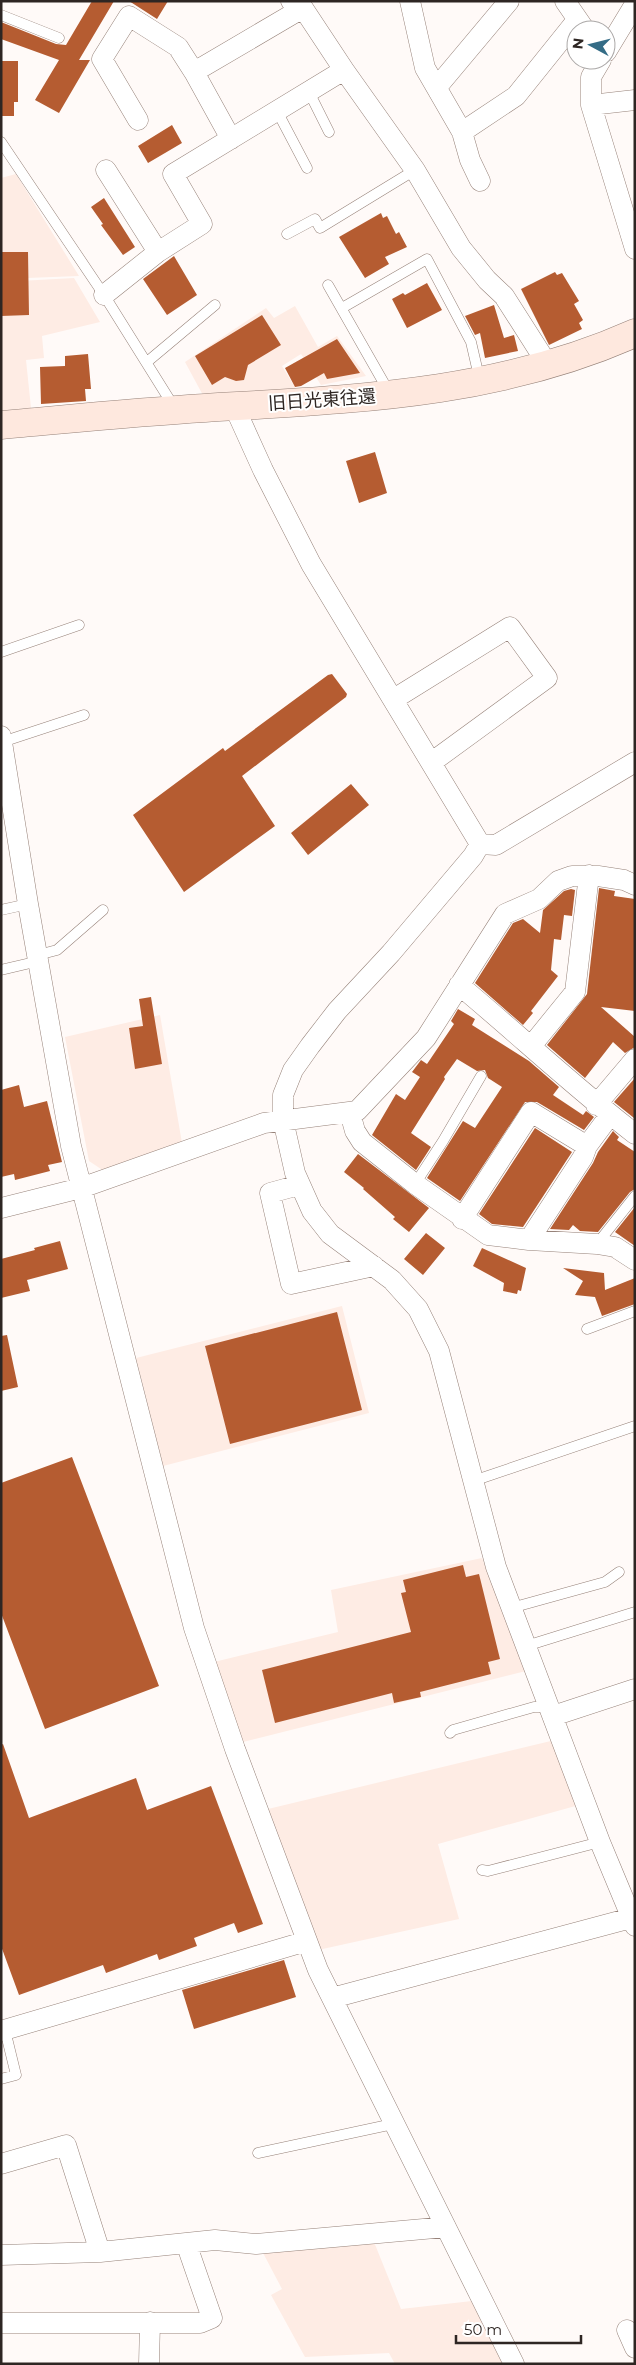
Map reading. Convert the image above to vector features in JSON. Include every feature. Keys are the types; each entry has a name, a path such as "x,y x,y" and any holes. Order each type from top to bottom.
{"street":[{"path":"410,1 425,68 462,132 470,160 480,181"},
{"path":"437,87 510,1"},
{"path":"565,1 578,20"},
{"path":"616,35 635,4"},
{"path":"194,72 297,5 415,170 461,248 487,280 504,296 548,366"},
{"path":"138,120 102,60 129,16 178,47 194,72 230,139"},
{"path":"462,132 516,96 566,41"},
{"path":"104,295 158,252 202,224 173,174 344,70"},
{"path":"595,70 591,77 591,104 635,249"},
{"path":"591,104 635,100"},
{"path":"106,170 158,252"},
{"name":"旧日光東往還","path":"1,425 390,395 481,382 548,366 599,349 635,333"},
{"path":"234,406 263,470 311,564 480,844"},
{"path":"394,699 510,627 547,678 432,762"},
{"path":"2,739 3,768 81,1188 194,1628 307,1941 332,1998 393,2124 514,2364"},
{"path":"480,844 496,845 635,762"},
{"path":"332,1998 633,1920 600,1842 496,1568 442,1361 433,1338 418,1309 392,1280 324,1228 312,1211 299,1185 282,1120 283,1095 293,1070 310,1046 337,1011 391,953 473,856 480,844"},
{"path":"532,1045 575,992 589,875"},
{"path":"1,1208 81,1188 264,1123 357,1112 426,1038 505,914 539,899 558,881 572,876 589,875 624,880 635,885"},
{"path":"460,985 532,1045 603,1110 635,1134"},
{"path":"529,1240 583,1157 603,1110 635,1059"},
{"path":"462,1218 531,1112 587,1146"},
{"path":"350,1113 355,1131 362,1142 415,1184 488,1235 529,1240 597,1244 615,1248 635,1260"},
{"path":"299,1185 270,1193 291,1284 374,1266"},
{"path":"551,1712 635,1689"},
{"path":"3,2030 307,1941"},
{"path":"1,2164 66,2145 100,2252"},
{"path":"1,2255 100,2252 215,2240 256,2244 446,2227"},
{"path":"1,2324 200,2323 212,2318 186,2243"},
{"path":"150,2322 150,2364"},
{"path":"627,2330 635,2348"}],"lane":[{"path":"1,15 59,38"},
{"path":"309,92 329,132"},
{"path":"277,110 307,168"},
{"path":"1,142 104,295 176,410"},
{"path":"287,234 315,219 320,228 415,170"},
{"path":"342,308 426,259 470,342 481,382"},
{"path":"328,285 390,395"},
{"path":"147,362 215,305"},
{"path":"1,652 79,625"},
{"path":"2,739 84,714"},
{"path":"1,910 28,904"},
{"path":"1,970 57,950 103,910"},
{"path":"415,1184 481,1076"},
{"path":"597,1244 635,1196"},
{"path":"587,1329 635,1312"},
{"path":"473,1481 635,1426"},
{"path":"511,1608 605,1582 620,1572"},
{"path":"526,1646 635,1612"},
{"path":"450,1733 453,1730 534,1707 551,1712"},
{"path":"482,1870 488,1871 600,1842"},
{"path":"1,2079 16,2075 3,2030"},
{"path":"258,2153 393,2124"}],"shaded area":[{"path":"16,174 79,276 1,279 1,178"},
{"path":"74,278 100,322 42,336 44,358 26,360 31,408 1,411 1,282"},
{"path":"295,306 318,347 337,336 366,376 321,385 301,354 282,366 296,389 205,399 185,362 266,308 274,318"},
{"path":"160,1015 182,1143 104,1171 89,1161 65,1037"},
{"path":"342,1306 369,1413 163,1466 136,1358"},
{"path":"482,1558 526,1671 243,1742 214,1662 338,1632 331,1590"},
{"path":"555,1740 579,1805 438,1844 459,1919 318,1950 268,1809"},
{"path":"374,2242 401,2309 472,2301 504,2364 395,2364 389,2353 305,2357 271,2295 282,2289 262,2251"}],"building":[{"path":"92,1 114,1 79,60 90,60 59,113 35,100 59,60 1,39 1,22 56,44 66,45"},
{"path":"129,1 168,1 157,19"},
{"path":"1,61 18,61 18,102 14,102 14,116 1,116"},
{"path":"172,125 182,143 148,163 138,146"},
{"path":"104,198 135,247 123,255 101,225 103,224 91,207"},
{"path":"381,213 383,218 387,216 396,234 399,232 407,247 385,257 389,264 365,278 339,237"},
{"path":"1,252 28,252 29,315 1,316"},
{"path":"174,256 197,295 167,315 143,279"},
{"path":"555,272 557,275 562,273 579,301 574,304 583,320 579,323 582,329 549,345 521,289"},
{"path":"427,283 442,310 407,328 392,299 403,293 405,295"},
{"path":"494,305 504,338 514,335 518,351 485,358 480,333 475,335 465,316"},
{"path":"262,315 281,345 248,365 244,380 236,381 225,377 212,385 195,356"},
{"path":"337,339 360,373 327,379 324,373 301,386 295,387 285,368"},
{"path":"88,354 91,389 85,389 86,401 41,404 40,367 65,366 65,356"},
{"path":"375,452 387,493 359,503 346,461"},
{"path":"332,674 347,694 346,697 242,776 275,826 184,892 133,815 223,748 225,751 328,675"},
{"path":"351,784 369,805 308,855 291,833"},
{"path":"599,888 615,891 614,896 635,899 635,1011 601,1007 635,1037 635,1047 625,1053 613,1042 585,1078 547,1045 587,994"},
{"path":"575,890 572,916 564,915 561,940 554,939 551,970 558,976 531,1011 533,1013 523,1025 475,983 513,923 523,919 540,933 543,910 564,891"},
{"path":"151,997 162,1064 135,1069 129,1028 143,1026 139,999"},
{"path":"458,1009 475,1019 472,1025 529,1061 559,1087 553,1095 583,1115 586,1111 594,1117 584,1130 537,1102 525,1102 460,1201 427,1178 463,1121 475,1128 502,1087 488,1078 485,1070 477,1071 457,1059 444,1077 445,1079 411,1133 431,1147 416,1170 372,1135 396,1094 405,1100 420,1077 412,1072 421,1060 427,1064 454,1024 451,1021"},
{"path":"635,1078 635,1118 634,1118 614,1102"},
{"path":"19,1085 24,1107 47,1101 62,1162 48,1165 50,1171 15,1180 14,1174 1,1177 1,1090"},
{"path":"535,1128 572,1152 523,1227 492,1224 479,1214"},
{"path":"613,1131 619,1137 617,1140 635,1152 635,1189 630,1192 598,1232 580,1231 573,1225 569,1230 550,1229 593,1163 598,1152"},
{"path":"358,1154 429,1208 409,1232 393,1219 395,1217 364,1188 344,1172"},
{"path":"635,1207 635,1246 615,1232"},
{"path":"426,1233 445,1248 423,1275 404,1259"},
{"path":"60,1241 68,1269 27,1280 30,1291 1,1298 1,1259"},
{"path":"482,1248 526,1268 521,1291 518,1290 517,1294 503,1291 504,1283 473,1266"},
{"path":"563,1268 604,1273 605,1290 635,1278 635,1304 602,1316 595,1297 575,1295 583,1281"},
{"path":"337,1312 362,1410 230,1444 205,1346"},
{"path":"7,1335 18,1387 1,1391 1,1336"},
{"path":"72,1457 159,1686 45,1729 1,1613 1,1483"},
{"path":"463,1565 466,1577 479,1574 500,1659 488,1662 491,1674 420,1692 421,1697 394,1703 392,1693 275,1723 262,1670 411,1632 401,1593 406,1592 403,1580"},
{"path":"3,1744 29,1818 136,1778 147,1810 211,1786 263,1924 238,1933 234,1923 194,1938 197,1946 159,1960 157,1954 106,1973 103,1965 19,1995 1,1946 1,1745"},
{"path":"284,1960 296,1997 194,2029 182,1990"}]}
